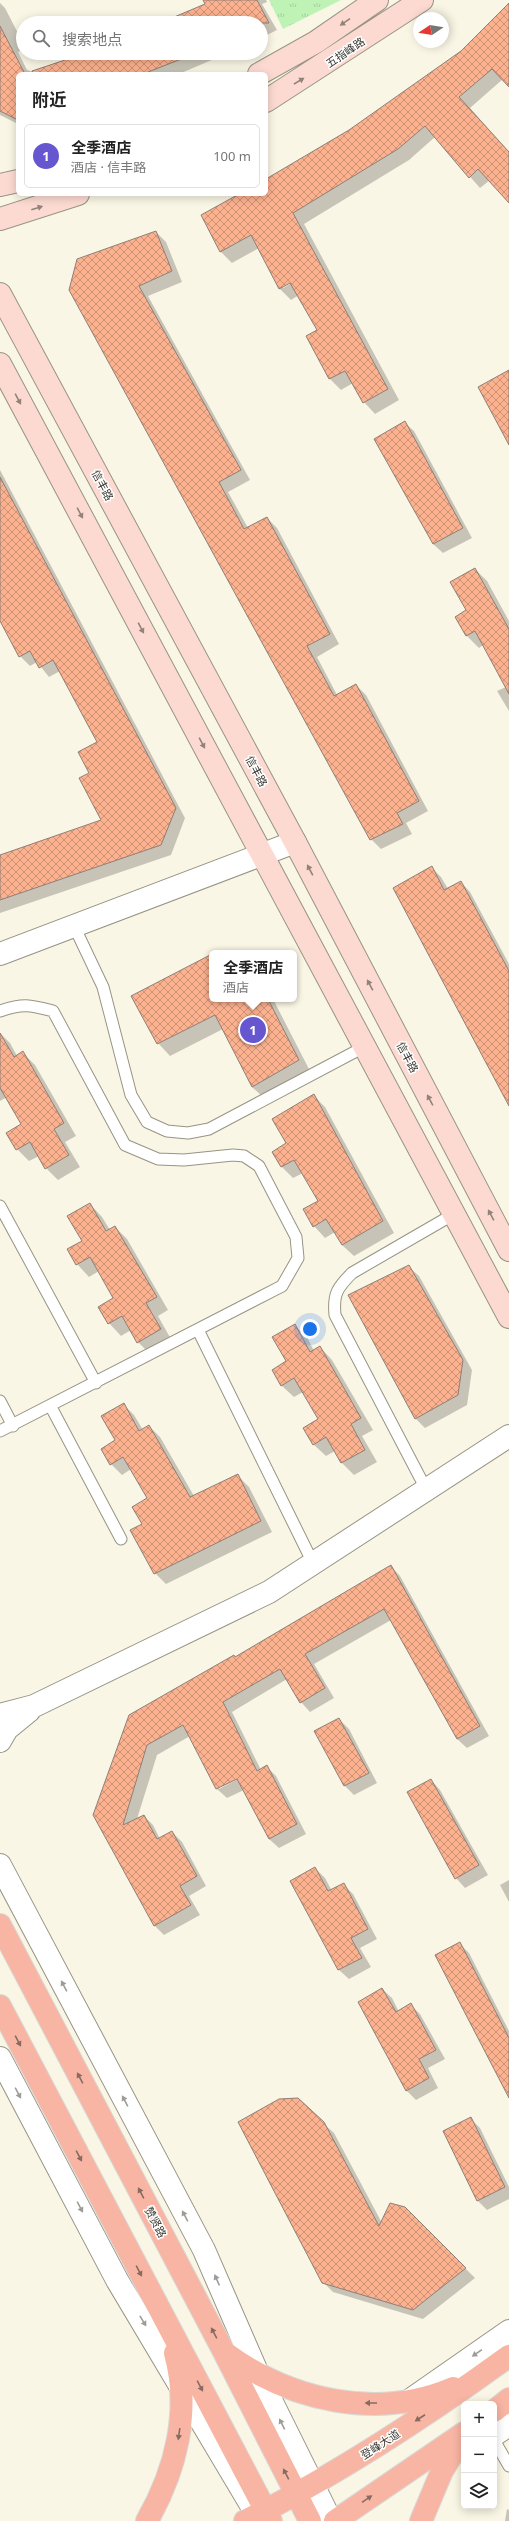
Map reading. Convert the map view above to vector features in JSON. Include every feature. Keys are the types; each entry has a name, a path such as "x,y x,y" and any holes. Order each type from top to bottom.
{"main road":[{"path":"263,72 316,42 377,0"},
{"name":"五指峰路","path":"268,100 324,66 422,0"},
{"path":"0,185 16,181"},
{"path":"0,219 72,196"},
{"name":"信丰路","path":"0,294 295,842 509,1250"},
{"path":"0,364 509,1317"},
{"name":"赞贤路","path":"0,1925 224,2352 304,2490 310,2521"},
{"path":"0,2006 162,2314 260,2518"},
{"path":"147,2521 162,2494 175,2458 181,2415 180,2382 177,2361 162,2314"},
{"path":"224,2352 258,2374 287,2388 334,2401 381,2403 410,2400 448,2390 488,2371"},
{"name":"登峰大道","path":"260,2518 446,2401 509,2356"},
{"path":"497,2409 509,2399"},
{"path":"335,2521 461,2435"},
{"path":"421,2521 444,2467 461,2442"}],"street":[{"path":"0,954 263,856 295,842"},
{"path":"0,1714 34,1706 269,1592 509,1436"},
{"path":"0,1741 6,1729 34,1706"},
{"path":"0,1865 204,2250 258,2374 304,2490 331,2521"},
{"path":"0,2058 117,2280 180,2382 260,2518"},
{"path":"410,2400 509,2331"},
{"path":"497,2433 509,2425"},
{"path":"444,2467 461,2456"}],"lane":[{"path":"74,926 103,987 130,1095 147,1122 167,1131 188,1133 209,1129 364,1047"},
{"path":"0,1011 17,1005 32,1005 53,1011 125,1145 158,1160 184,1160 233,1155 244,1156 259,1166 296,1237 298,1258 282,1286 51,1407 0,1431"},
{"path":"0,1206 96,1383"},
{"path":"426,1489 334,1315 333,1299 341,1284 352,1273 454,1214"},
{"path":"198,1330 313,1563"},
{"path":"0,1401 13,1426"},
{"path":"51,1407 121,1539"},
{"path":"497,2445 509,2466"}],"green space":[{"path":"269,0 341,0 283,29"}],"building":[{"path":"203,0 257,0 265,16 177,16 205,4"},
{"path":"509,3 509,87 492,69 459,97 509,152 509,203 478,169 469,178 425,126 398,149 293,213 388,389 363,403 345,371 329,379 306,336 317,330 290,283 279,289 251,235 220,252 201,215 235,196 268,196 268,178 349,130 461,51"},
{"path":"0,26 16,57 16,60 18,60 24,72 16,72 16,119 0,111"},
{"path":"65,60 179,60 148,72 32,71"},
{"path":"156,231 172,271 139,286 241,470 219,482 244,529 267,517 330,634 307,646 334,696 356,684 419,801 397,813 403,824 370,840 69,290 77,259"},
{"path":"509,370 509,445 478,387"},
{"path":"405,421 463,528 433,544 374,439"},
{"path":"0,477 176,808 161,845 0,900 0,855 101,820 79,778 89,773 78,752 97,742 53,660 39,668 30,651 19,657 0,621"},
{"path":"475,568 509,629 509,694 475,631 466,636 455,617 466,610 450,582"},
{"path":"432,866 444,890 461,881 509,971 509,1106 393,888"},
{"path":"209,956 209,1002 270,1002 299,1060 252,1087 215,1015 157,1044 131,996"},
{"path":"0,1033 14,1057 23,1051 64,1123 54,1129 69,1155 45,1169 30,1142 16,1150 6,1133 21,1124 0,1088"},
{"path":"314,1094 383,1221 342,1245 326,1219 313,1227 303,1209 318,1201 294,1160 281,1167 272,1152 286,1143 272,1119"},
{"path":"90,1203 106,1231 115,1226 157,1297 146,1303 161,1329 137,1343 122,1316 108,1324 98,1307 113,1298 90,1257 76,1265 67,1249 82,1241 67,1216"},
{"path":"409,1265 463,1360 458,1395 415,1419 348,1295"},
{"path":"295,1324 310,1352 320,1346 361,1418 351,1424 365,1450 341,1463 326,1437 313,1445 303,1428 318,1419 294,1378 281,1386 272,1370 286,1361 272,1337"},
{"path":"124,1403 139,1431 149,1425 190,1497 238,1474 261,1521 154,1574 130,1530 142,1524 132,1507 147,1498 123,1457 110,1465 101,1449 115,1440 101,1416"},
{"path":"391,1565 480,1726 457,1739 384,1609 305,1654 325,1688 300,1703 280,1669 223,1702 257,1771 267,1765 297,1824 269,1839 237,1779 216,1789 183,1725 147,1745 123,1825 144,1815 157,1839 172,1831 197,1876 180,1886 191,1905 154,1926 93,1815 129,1715 234,1655 235,1657"},
{"path":"339,1718 369,1773 344,1786 314,1731"},
{"path":"431,1779 479,1865 455,1879 407,1792"},
{"path":"315,1867 328,1891 344,1883 368,1929 351,1938 362,1958 338,1970 290,1881"},
{"path":"460,1942 509,2038 509,2098 435,1955"},
{"path":"382,1988 396,2012 411,2003 436,2050 419,2059 429,2078 406,2091 358,2002"},
{"path":"298,2098 324,2122 379,2226 390,2203 405,2207 466,2268 413,2310 322,2283 238,2122 279,2099"},
{"path":"471,2117 505,2187 477,2201 443,2131"}],"place":[{"name":"全季酒店","path":"253,1030"}]}
